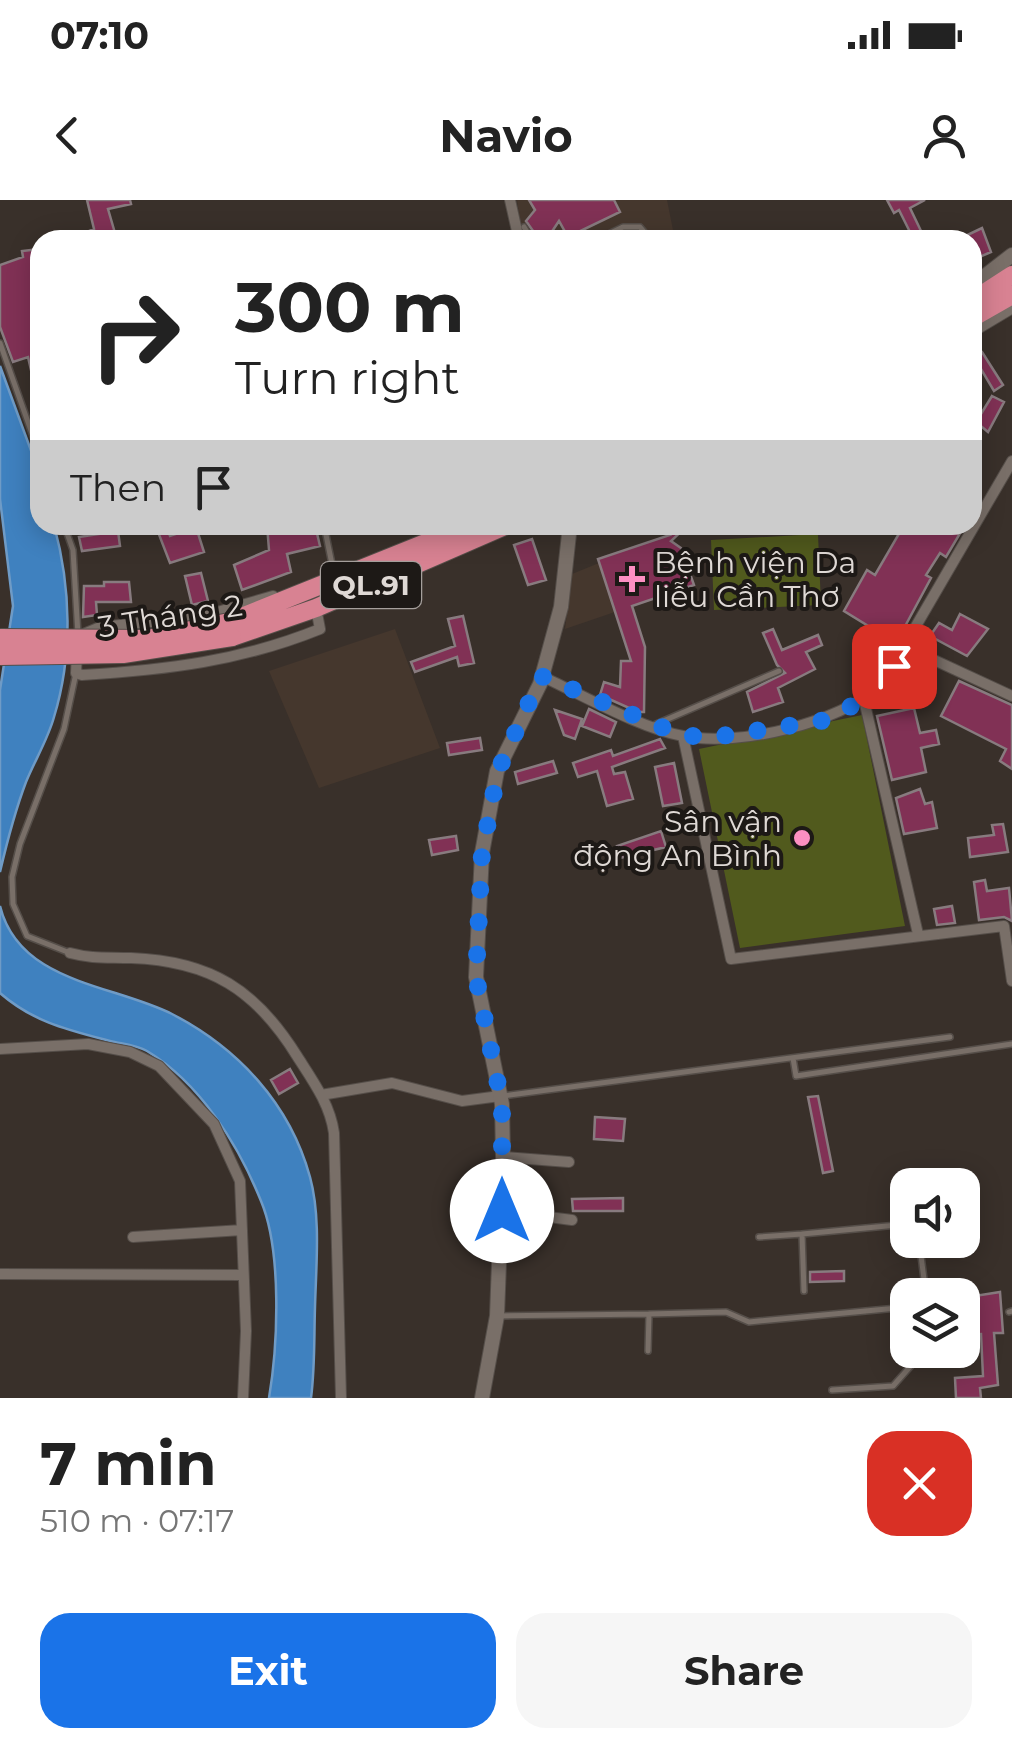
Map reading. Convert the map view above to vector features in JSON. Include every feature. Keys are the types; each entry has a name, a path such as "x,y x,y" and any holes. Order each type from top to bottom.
{"highway":[{"path":"982,295 1012,276"},
{"path":"982,312 1012,295"},
{"name":"3 Tháng 2","path":"0,638 148,639 230,630 446,535"},
{"name":"3 Tháng 2","path":"0,656 122,654 230,630 316,608 484,535"}],"street":[{"path":"510,200 518,230"},
{"path":"982,278 1012,255"},
{"path":"982,324 1012,306"},
{"path":"982,514 1012,462"},
{"path":"482,1398 497,1316 502,1157 500,1096 476,977 482,853 498,771 541,676 561,607 569,535"},
{"path":"541,676 683,736 762,732 821,721 864,700 881,686 970,535"},
{"path":"299,597 288,592 200,618 152,626 100,627 78,637 76,673 153,671 268,650 320,629 316,608"},
{"path":"906,647 1012,696"},
{"path":"864,700 918,934"},
{"path":"683,736 731,960 1004,926 1012,981"},
{"path":"70,953 90,959 147,960 230,981 278,1025 321,1095 334,1133 340,1398"},
{"path":"0,1049 88,1044 130,1052 159,1066 214,1124 240,1181 244,1275 242,1398"},
{"path":"321,1095 392,1083 462,1101 500,1096"},
{"path":"502,1157 569,1162"},
{"path":"502,1211 572,1220"},
{"path":"133,1236 242,1230"},
{"path":"0,1274 244,1275"}],"lane":[{"path":"617,230 643,230"},
{"path":"0,343 30,428"},
{"path":"68,535 73,550 78,637"},
{"path":"326,535 336,582"},
{"path":"654,725 779,671"},
{"path":"70,953 27,936 13,904 12,877 20,844 64,729 76,673"},
{"path":"500,1096 950,1037"},
{"path":"792,1058 796,1076 1012,1044"},
{"path":"760,1237 890,1226"},
{"path":"802,1234 804,1291"},
{"path":"497,1316 719,1312 749,1322 890,1308"},
{"path":"648,1351 649,1314"},
{"path":"832,1390 893,1386 909,1368"}],"shaded area":[{"path":"517,200 667,200 673,230 522,230"},
{"name":"Bệnh viện Da liễu Cần Thơ","path":"663,537 681,548 694,585 565,629 572,574"},
{"path":"395,629 440,748 319,788 269,671"}],"green space":[{"path":"818,535 821,605 714,610 711,540"},
{"name":"Sân vận động An Bình","path":"862,715 905,926 740,948 699,749"}],"water":[{"path":"0,366 30,448 30,535 56,535 60,549 67,645 54,717 22,793 0,872 0,690 13,606 0,499"},
{"path":"0,906 10,932 26,951 47,966 148,1004 196,1028 239,1061 275,1102 301,1150 316,1208 311,1398 269,1398 276,1326 272,1245 261,1201 229,1137 184,1080 147,1051 52,1024 0,993"}],"building":[{"path":"87,200 130,200 131,204 108,209 114,230 94,229"},
{"path":"529,200 614,200 620,212 583,230 564,230 559,221 553,230 532,230 526,221 535,210"},
{"path":"887,200 925,200 910,208 921,230 909,230 899,210 894,213"},
{"path":"982,228 991,252 982,256 982,230 978,230"},
{"path":"30,250 30,366 28,357 13,362 0,327 0,265 23,257 22,251"},
{"path":"982,352 1003,385 994,391 982,371"},
{"path":"992,396 1004,402 988,432 982,427 982,412"},
{"path":"119,535 120,546 82,551 79,537"},
{"path":"159,535 199,535 204,552 170,563"},
{"path":"268,535 317,535 320,546 287,554 291,572 242,590 234,565 269,550"},
{"name":"Bệnh viện Da liễu Cần Thơ","path":"677,535 671,541 681,548 694,585 632,606 645,647 644,712 600,695 604,682 620,687 621,661 631,661 598,559"},
{"path":"898,535 959,535 946,557 940,553 926,575 931,578 896,643 844,611 867,570 875,575"},
{"path":"532,539 546,580 528,585 514,545"},
{"path":"201,573 208,601 192,605 185,576"},
{"path":"104,582 129,582 131,602 96,602 97,615 83,617 84,586 104,586"},
{"path":"960,614 988,629 967,656 930,636 939,623 952,630"},
{"path":"463,616 474,663 459,666 457,657 415,672 411,662 455,646 448,619"},
{"path":"773,629 782,650 818,635 822,645 806,652 815,669 778,688 783,702 753,712 747,692 785,673 777,665 763,633"},
{"path":"959,681 1012,705 1012,769 1000,761 1006,749 941,716"},
{"path":"914,708 920,733 936,730 939,744 921,748 926,772 892,780 877,716"},
{"path":"589,709 616,722 610,737 582,726"},
{"path":"555,710 582,719 575,739 564,735"},
{"path":"480,738 482,750 449,755 447,743"},
{"path":"660,739 665,748 612,767 614,774 625,772 633,799 607,806 597,771 578,777 573,763 611,750 613,756"},
{"path":"553,761 557,773 518,784 515,772"},
{"path":"674,763 682,803 663,806 655,767"},
{"path":"920,789 925,804 932,802 937,828 904,834 896,798"},
{"path":"1003,824 1008,852 970,857 968,838 994,835 992,825"},
{"path":"661,831 666,847 620,858 617,846"},
{"path":"456,836 458,850 432,855 429,840"},
{"path":"985,880 987,891 1009,888 1012,921 1004,917 979,920 974,882"},
{"path":"952,906 955,923 937,925 934,909"},
{"path":"290,1069 298,1083 279,1094 271,1080"},
{"path":"818,1096 833,1171 823,1173 808,1097"},
{"path":"595,1117 625,1119 623,1141 594,1139"},
{"path":"623,1198 623,1211 573,1211 572,1199"},
{"path":"844,1271 844,1281 810,1282 810,1272"},
{"path":"1000,1292 1003,1333 994,1333 998,1385 980,1388 981,1398 956,1398 955,1378 983,1376 980,1295"}],"place":[{"name":"Bệnh viện Da liễu Cần Thơ","path":"632,579"},
{"name":"Sân vận động An Bình","path":"802,838"}],"route":[{"path":"502,1211 502,1104 476,977 482,853 498,771 541,676 683,736 721,736 821,721 864,700 881,686 894,666"}]}
